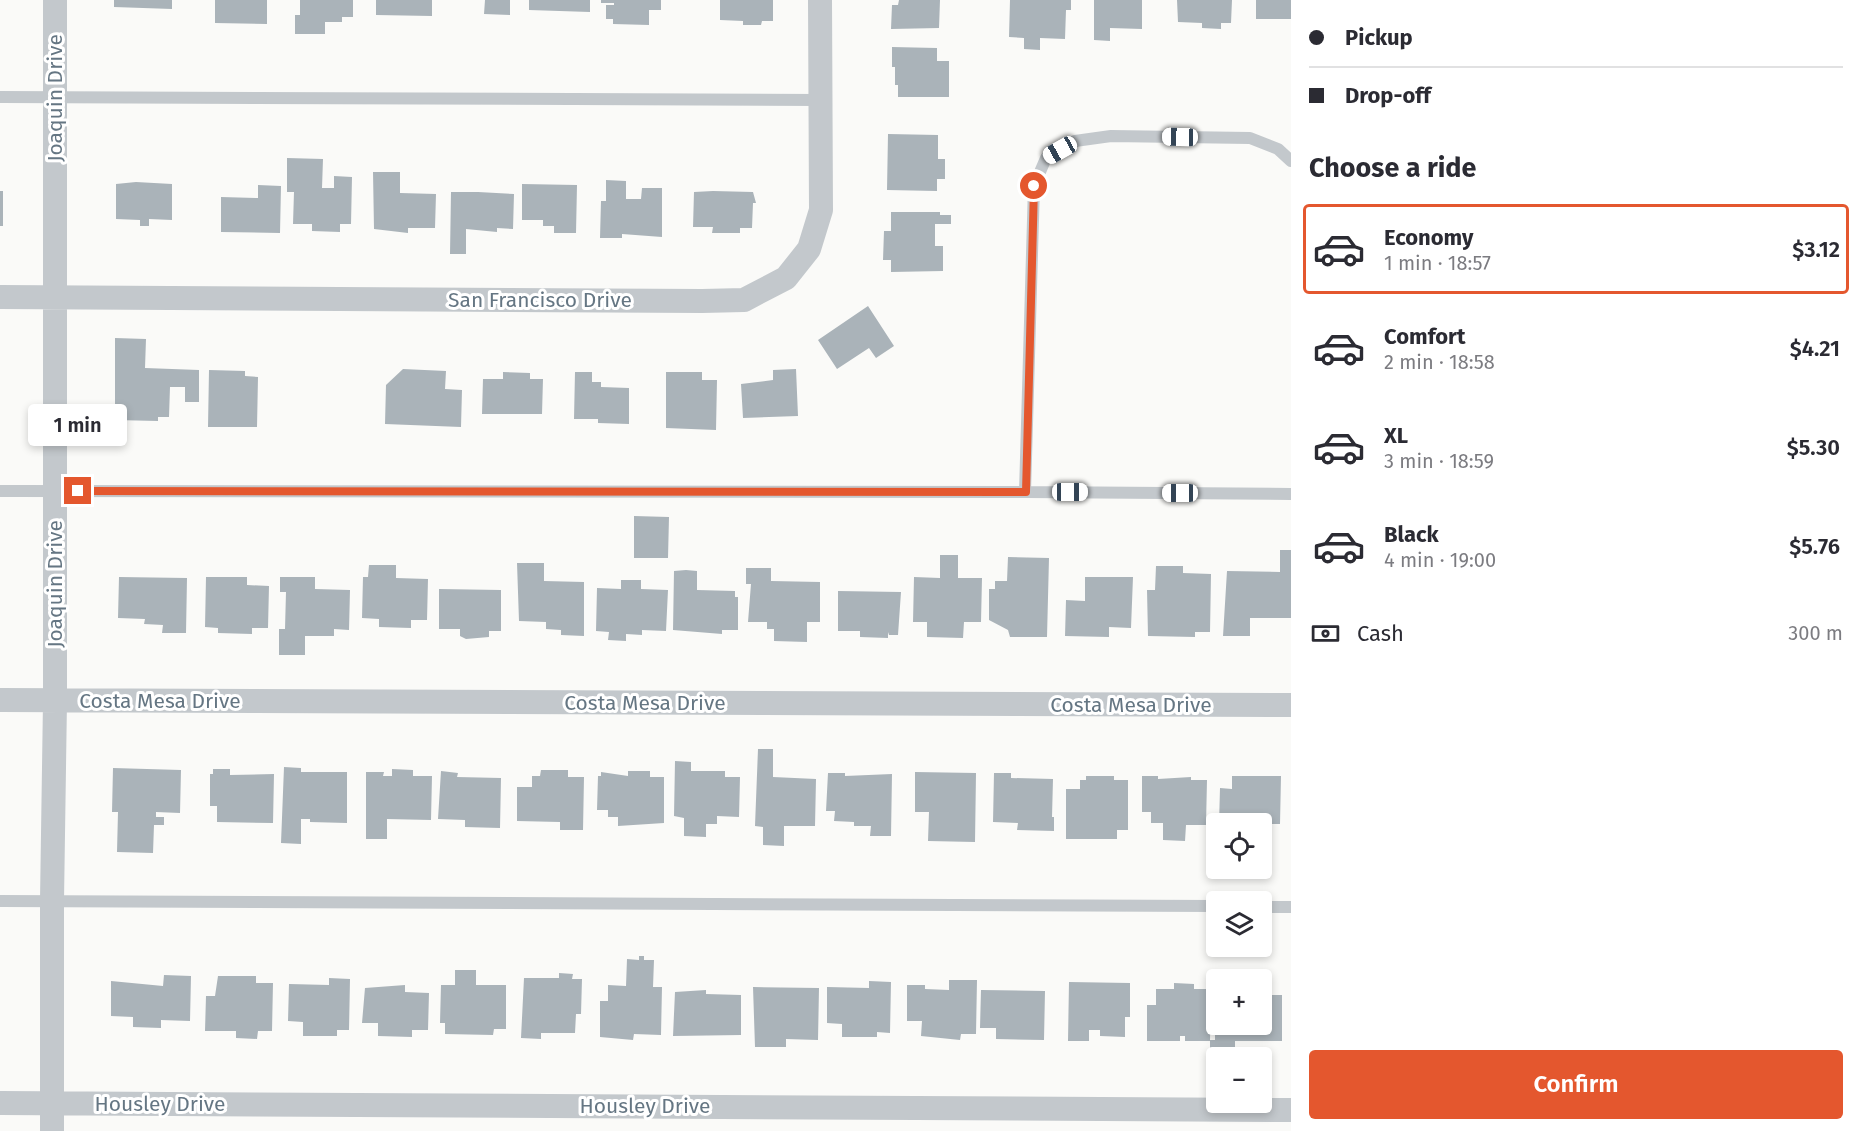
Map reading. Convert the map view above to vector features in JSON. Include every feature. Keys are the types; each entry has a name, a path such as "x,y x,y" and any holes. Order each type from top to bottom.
{"street":[{"name":"Joaquin Drive","path":"52,1131 55,701 55,0"},
{"name":"San Francisco Drive","path":"0,297 744,300 786,278 809,249 821,210 820,0"},
{"name":"Costa Mesa Drive","path":"0,700 1291,705"},
{"name":"Housley Drive","path":"0,1103 1291,1110"}],"lane":[{"path":"0,97 820,100"},
{"path":"1026,492 1034,186 1046,158 1075,141 1111,136 1250,138 1278,149 1291,161"},
{"path":"0,491 1291,494"},
{"path":"0,901 1206,906"},
{"path":"1272,907 1291,907"}],"building":[{"path":"114,0 172,0 172,9 114,7"},
{"path":"215,0 267,0 267,24 215,23"},
{"path":"300,0 353,0 353,17 342,17 342,22 325,22 325,34 295,34 295,15 300,15"},
{"path":"376,0 432,0 432,16 376,15"},
{"path":"485,0 510,0 510,15 484,14"},
{"path":"529,0 590,0 590,12 529,10"},
{"path":"601,0 661,0 661,10 649,10 649,25 613,24 613,19 606,19 606,5 614,5 614,3 601,3"},
{"path":"720,0 773,0 773,21 762,21 761,25 743,25 743,21 720,20"},
{"path":"899,0 940,0 939,28 891,29 892,5 898,5"},
{"path":"1010,0 1071,0 1071,10 1066,10 1065,39 1040,38 1040,50 1024,49 1024,38 1009,37"},
{"path":"1094,0 1142,0 1142,29 1110,28 1110,41 1094,40"},
{"path":"1177,0 1232,0 1231,23 1221,23 1221,29 1202,28 1202,23 1178,22"},
{"path":"1256,0 1291,0 1291,19 1256,19"},
{"path":"892,47 937,48 937,61 949,61 949,97 898,97 895,67 892,67"},
{"path":"888,134 938,135 938,159 945,159 945,179 937,179 937,191 887,190"},
{"path":"287,158 323,159 322,188 334,188 334,176 352,177 351,224 340,224 340,232 312,231 312,224 293,224 294,192 287,192"},
{"path":"373,172 400,172 400,193 436,194 435,228 408,228 408,233 374,229"},
{"path":"606,180 626,181 626,199 641,199 642,188 662,188 662,237 622,234 622,238 600,238 601,201 606,201"},
{"path":"136,182 172,184 172,220 149,219 149,226 140,226 140,220 116,219 116,184"},
{"path":"522,184 577,185 576,233 554,233 554,226 543,226 543,220 522,220"},
{"path":"258,185 281,186 280,233 221,232 221,197 258,198"},
{"path":"0,191 3,191 3,226 0,226"},
{"path":"451,192 514,194 513,229 497,228 497,232 466,229 466,254 450,254"},
{"path":"694,192 753,192 756,203 753,203 752,228 740,228 740,233 712,233 713,227 693,227"},
{"path":"891,212 940,212 940,215 951,215 951,224 935,224 935,246 943,246 943,271 891,272 891,260 883,260 884,231 891,231"},
{"path":"868,306 894,346 876,358 869,348 837,369 818,340"},
{"path":"115,338 146,339 145,368 199,370 199,402 185,402 185,387 170,387 169,417 158,417 158,421 115,420"},
{"path":"403,369 446,371 445,389 462,390 461,427 385,424 386,385"},
{"path":"796,369 798,416 743,418 741,384 773,380 773,370"},
{"path":"209,370 245,371 245,376 258,377 257,427 208,427"},
{"path":"503,372 530,373 530,379 543,379 542,414 482,414 483,379 503,379"},
{"path":"575,372 592,372 592,382 601,382 601,387 629,388 629,424 598,423 598,419 574,419"},
{"path":"666,372 702,372 702,380 717,380 716,430 666,428"},
{"path":"634,516 669,517 668,558 634,558"},
{"path":"1280,550 1291,550 1291,618 1250,618 1250,636 1223,636 1227,571 1280,572"},
{"path":"940,555 958,555 958,578 982,578 981,622 964,622 963,638 927,637 927,622 913,622 914,577 940,578"},
{"path":"1008,557 1049,558 1047,637 1010,637 1008,630 989,620 989,589 995,589 995,581 1007,581"},
{"path":"517,563 544,563 544,581 584,582 584,636 561,635 561,630 546,629 546,622 519,621"},
{"path":"369,565 396,565 396,578 428,579 427,620 411,620 411,628 379,627 379,619 362,618 363,577 368,577"},
{"path":"1156,566 1183,566 1183,573 1211,574 1210,632 1195,632 1195,637 1148,636 1147,590 1155,590"},
{"path":"746,568 771,568 771,581 820,582 820,622 807,622 807,642 774,641 774,629 767,629 767,622 748,622 751,584 746,584"},
{"path":"674,571 697,571 697,590 735,591 735,597 738,597 738,630 722,630 722,634 673,630"},
{"path":"119,577 187,578 186,633 162,633 163,625 144,624 145,619 118,618"},
{"path":"206,577 247,577 247,585 269,586 268,628 252,628 252,634 218,633 218,628 205,627"},
{"path":"280,577 315,577 315,589 350,590 349,630 334,629 334,636 305,636 305,655 279,655 279,629 285,629 286,592 280,592"},
{"path":"1085,577 1133,577 1131,628 1109,627 1109,637 1065,636 1066,600 1085,601"},
{"path":"621,580 641,580 641,589 668,590 666,631 642,630 642,635 626,634 626,641 608,640 609,632 596,631 597,588 621,589"},
{"path":"439,589 501,590 501,631 489,631 489,637 466,639 460,636 460,629 439,629"},
{"path":"838,591 901,592 898,635 889,635 888,632 888,638 860,637 860,631 838,631"},
{"path":"758,749 773,749 773,777 816,779 815,826 784,826 784,846 763,845 763,827 755,826"},
{"path":"675,761 691,762 691,771 725,771 725,777 740,777 739,817 717,816 717,824 706,824 706,837 684,836 684,818 674,816"},
{"path":"284,767 301,768 301,772 347,772 347,823 310,822 310,819 301,819 301,844 281,843"},
{"path":"113,768 181,770 180,813 156,812 156,817 164,817 164,825 154,825 153,853 117,852 118,812 112,812"},
{"path":"213,769 230,769 230,775 274,774 273,823 217,822 217,806 210,806 210,774 213,774"},
{"path":"392,769 413,770 413,776 432,776 431,820 387,819 387,839 366,839 366,772 384,772 383,776 392,776"},
{"path":"541,770 568,770 568,777 584,777 583,830 560,830 560,822 517,821 517,787 532,787 532,776 540,776"},
{"path":"441,771 458,773 457,777 501,778 500,828 465,827 465,820 438,819"},
{"path":"628,771 650,771 650,777 664,777 664,823 618,826 618,817 608,817 608,810 597,810 598,776 601,776 601,772 628,776"},
{"path":"915,772 976,773 975,842 928,841 929,812 915,812"},
{"path":"828,773 845,773 845,776 892,774 891,836 870,836 871,826 854,826 854,822 834,821 835,811 826,811"},
{"path":"994,773 1011,773 1011,778 1053,779 1054,831 1017,830 1018,823 993,822"},
{"path":"1086,776 1114,776 1114,780 1128,780 1128,830 1117,830 1117,839 1066,839 1066,789 1080,789 1080,780 1086,780"},
{"path":"1142,776 1158,776 1158,779 1191,777 1191,780 1207,780 1206,825 1186,825 1185,841 1163,840 1163,823 1151,823 1151,812 1142,812"},
{"path":"1232,776 1281,776 1280,824 1272,824 1272,813 1219,813 1220,788 1232,789"},
{"path":"639,956 644,956 644,960 654,960 653,987 662,987 661,1035 634,1034 633,1040 600,1037 600,1001 608,1001 608,985 626,986 627,959 639,960"},
{"path":"455,970 476,970 476,985 506,985 506,1029 494,1029 493,1035 445,1034 445,1023 440,1023 441,985 455,985"},
{"path":"559,973 573,974 572,979 582,979 581,1014 576,1014 575,1033 541,1033 541,1039 521,1038 524,978 559,978"},
{"path":"164,975 191,976 190,1021 161,1020 161,1028 133,1027 133,1017 111,1016 111,981 163,986"},
{"path":"218,976 256,976 256,983 273,983 272,1031 258,1031 257,1039 236,1038 236,1031 205,1031 206,996 215,996"},
{"path":"329,978 350,979 349,1030 337,1030 337,1036 303,1036 303,1022 288,1021 289,984 329,985"},
{"path":"949,980 977,980 976,1034 961,1034 960,1040 921,1036 922,1021 907,1021 907,985 925,985 925,989 949,990"},
{"path":"869,981 891,982 890,1033 877,1032 877,1037 842,1037 842,1024 827,1023 827,987 869,988"},
{"path":"1069,982 1130,983 1130,1017 1125,1017 1125,1037 1100,1036 1100,1030 1089,1030 1089,1041 1068,1041"},
{"path":"1174,983 1194,984 1194,989 1206,989 1206,1035 1210,1035 1210,1041 1185,1041 1185,1036 1180,1036 1180,1041 1147,1041 1147,1005 1156,1005 1156,989 1174,989"},
{"path":"405,985 405,992 429,993 428,1030 412,1030 412,1037 378,1036 378,1023 362,1023 365,988"},
{"path":"753,987 819,988 818,1040 786,1039 786,1047 755,1047"},
{"path":"706,990 706,994 741,995 741,1035 673,1036 675,992"},
{"path":"981,990 1045,991 1044,1040 996,1039 996,1028 980,1028"},
{"path":"1272,995 1282,995 1282,1041 1235,1041 1235,1047 1210,1047 1210,1040 1215,1040 1215,1035 1272,1035"}],"route":[{"path":"78,491 1026,492 1034,186"}]}
